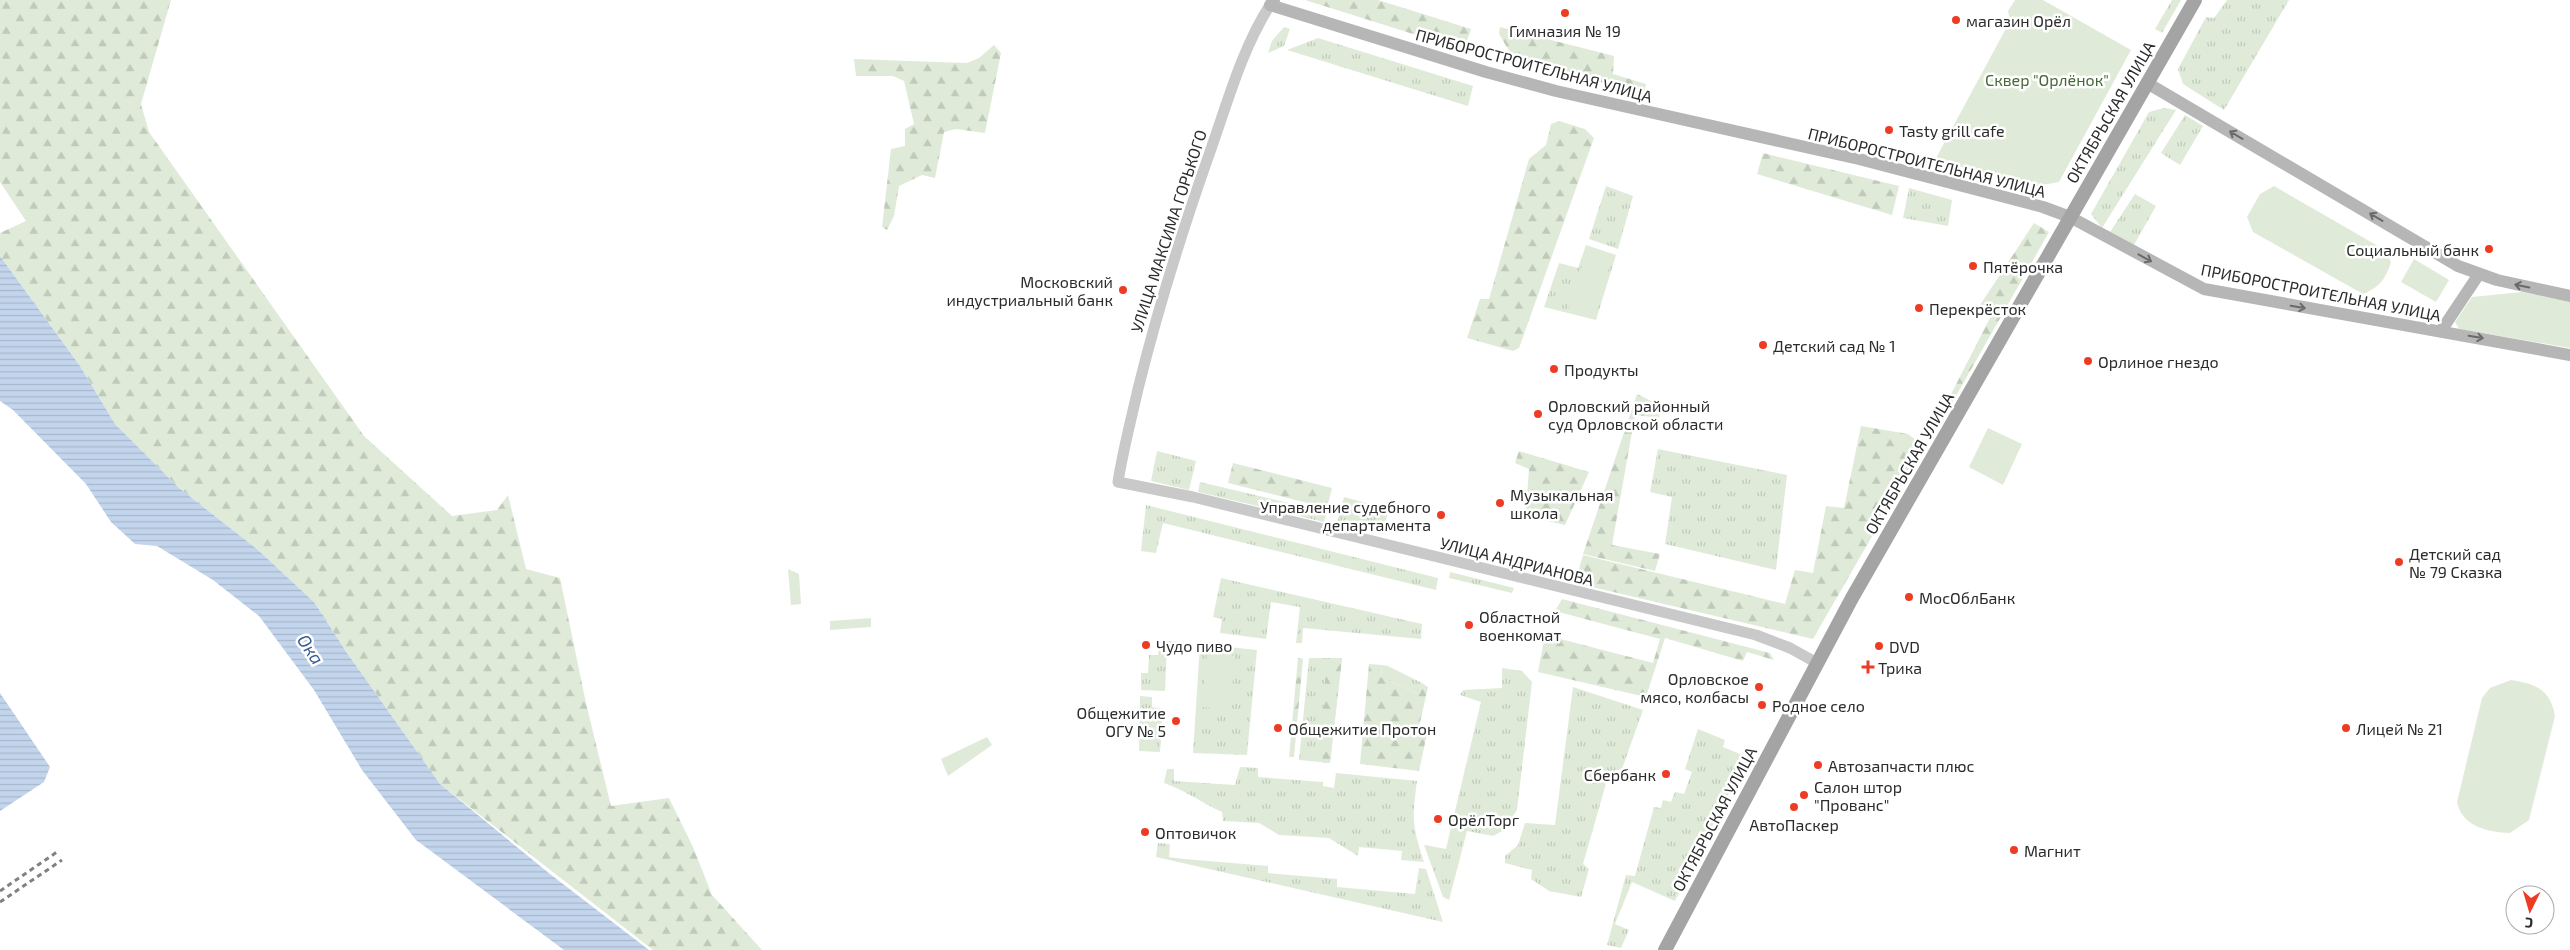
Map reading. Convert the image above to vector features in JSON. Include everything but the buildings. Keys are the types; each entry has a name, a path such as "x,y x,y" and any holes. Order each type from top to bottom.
{"main road":[{"name":"ОКТЯБРЬСКАЯ УЛИЦА","path":"1665,950 1817,663 2195,0"},
{"name":"ПРИБОРОСТРОИТЕЛЬНАЯ УЛИЦА","path":"1272,3 1556,91 1885,166 2043,207 2070,217 2204,289 2570,354"},
{"path":"2147,83 2458,266 2479,274 2570,296"},
{"path":"2441,331 2479,274"}],"street":[{"name":"УЛИЦА МАКСИМА ГОРЬКОГО","path":"1118,482 1145,360 1185,224 1252,36 1272,3"},
{"name":"УЛИЦА АНДРИАНОВА","path":"1118,482 1203,499 1756,635 1790,648 1817,663"}],"green space":[{"path":"0,0 171,0 141,104 149,132 364,436 452,516 497,510 508,495 526,569 560,578 586,703 611,806 669,798 693,847 712,895 762,950 653,950 440,784 347,653 314,602 257,549 179,488 115,424 80,366 0,256 0,233 26,221 0,182"},
{"path":"1305,0 1378,0 1471,29 1464,50"},
{"name":"Сквер \"Орлёнок\"","path":"2015,0 2043,0 2131,50 2059,182 2037,186 1935,160 2010,21 2008,11"},
{"path":"2172,0 2181,0 2162,33 2155,29"},
{"path":"2227,0 2289,0 2224,110 2183,84 2178,69 2206,17 2214,18"},
{"path":"1284,27 1290,29 1284,46 1268,53 1272,41"},
{"path":"1500,27 1614,56 1613,74 1646,84 1644,94 1514,59 1499,34"},
{"path":"1318,38 1473,86 1468,106 1287,50"},
{"path":"994,45 1001,53 985,133 956,129 944,132 935,178 922,175 899,186 894,216 887,230 882,227 891,149 905,146 905,129 914,124 904,81 893,76 856,76 854,59 967,63 979,58"},
{"path":"2164,108 2176,110 2102,228 2091,214 2149,112"},
{"path":"2185,115 2203,126 2180,165 2161,153"},
{"path":"1559,121 1585,129 1594,138 1519,348 1513,351 1467,338 1480,299 1489,299 1529,159 1546,145 1551,124"},
{"path":"1763,153 1899,186 1892,215 1757,174"},
{"path":"1606,186 1633,196 1618,249 1589,239"},
{"path":"2274,186 2385,250 2391,262 2382,281 2363,294 2253,232 2247,217 2260,194"},
{"path":"1909,188 1952,200 1948,226 1903,218"},
{"path":"2135,194 2156,206 2134,245 2110,232"},
{"path":"2034,223 2049,232 1948,410 1944,408 1996,306 1980,305"},
{"path":"1586,245 1616,255 1596,320 1544,307 1559,263 1578,268"},
{"path":"1587,250 1612,258 1594,317 1568,310"},
{"path":"2414,259 2449,280 2436,302 2401,282"},
{"path":"2522,292 2570,301 2570,348 2459,329 2455,322 2472,297"},
{"path":"1637,394 1661,406 1659,418 1635,415 1612,545 1660,554 1655,571 1583,554"},
{"path":"1861,426 1908,434 1924,446 1813,639 1575,583 1583,555 1785,604 1795,570 1813,573 1826,506 1844,508"},
{"path":"1988,428 2022,444 2003,485 1969,467"},
{"path":"1658,449 1787,475 1776,570 1665,544 1672,497 1650,492"},
{"path":"1157,451 1196,461 1189,490 1151,481"},
{"path":"1519,451 1589,472 1565,525 1530,517 1526,511 1529,469 1515,463"},
{"path":"1233,463 1332,488 1327,508 1228,483"},
{"path":"1200,482 1327,512 1324,522 1198,492"},
{"path":"1344,497 1389,509 1382,534 1337,523"},
{"path":"1146,505 1438,578 1436,590 1163,523 1156,553 1141,551"},
{"path":"788,569 799,574 801,604 791,605"},
{"path":"1450,572 1514,588 1512,593 1449,578"},
{"path":"1221,578 1422,624 1421,639 1303,628 1302,643 1296,643 1300,607 1271,602 1266,639 1220,633 1222,619 1213,617"},
{"path":"1562,599 1770,653 1774,660 1747,652 1743,661 1665,638 1646,697 1538,672 1545,635 1653,663 1660,639 1555,611"},
{"path":"871,618 871,627 830,630 830,621"},
{"path":"1159,640 1190,643 1190,647 1167,644 1165,691 1141,690 1141,673 1148,673 1149,655 1158,655"},
{"path":"1200,644 1257,650 1247,755 1193,753"},
{"path":"1207,653 1235,656 1230,710 1202,707"},
{"path":"1298,658 1303,659 1294,757 1289,757"},
{"path":"1309,658 1342,658 1330,763 1299,760"},
{"path":"1342,658 1330,763 1323,763 1320,738 1327,659"},
{"path":"1369,664 1382,665 1381,677 1419,694 1422,683 1428,687 1419,727 1427,734 1419,771 1360,764"},
{"path":"1382,665 1388,666 1422,683 1419,694 1381,677"},
{"path":"1502,668 1522,671 1532,682 1517,810 1504,830 1493,836 1467,831 1449,900 1443,897 1424,845 1446,849 1481,702 1460,695 1463,690 1502,688"},
{"path":"2511,680 2540,689 2550,700 2555,716 2529,820 2510,833 2485,829 2470,823 2464,817 2457,802 2482,698 2490,688"},
{"path":"1573,687 1643,710 1622,769 1609,773 1583,864 1589,869 1581,897 1549,891 1531,879 1532,870 1505,863 1505,856 1518,845 1525,823 1555,825"},
{"path":"1140,696 1152,697 1152,707 1163,709 1160,752 1139,751"},
{"path":"1698,729 1725,740 1723,747 1747,757 1675,901 1632,882 1615,924 1629,930 1621,948 1607,945 1626,875 1635,876 1654,807 1661,808 1663,800 1671,802 1675,792 1684,794 1692,772 1685,769"},
{"path":"987,737 992,745 948,776 941,759"},
{"path":"1240,767 1258,768 1258,777 1323,782 1323,786 1334,788 1336,773 1417,781 1414,822 1424,862 1401,860 1402,851 1359,847 1358,856 1329,838 1279,835 1259,823 1223,821 1222,812 1164,783 1167,769 1174,769 1174,781 1235,785"},
{"path":"1158,843 1170,844 1169,857 1173,858 1268,866 1268,873 1337,879 1337,887 1415,894 1419,868 1426,869 1443,922 1156,857"}],"water":[{"name":"Ока","path":"0,256 80,366 115,424 179,488 257,549 314,602 347,653 440,784 550,874 649,950 564,950 416,840 362,770 314,690 259,616 213,580 157,546 135,544 111,522 86,484 13,410 0,401"},
{"path":"0,693 50,767 44,782 0,811"}],"railway":[{"path":"0,891 57,852"},
{"path":"0,902 62,860"}],"place":[{"name":"Гимназия № 19","path":"1565,13"},
{"name":"магазин Орёл","path":"1956,20"},
{"name":"Tasty grill cafe","path":"1889,130"},
{"name":"Социальный банк","path":"2489,249"},
{"name":"Пятёрочка","path":"1973,266"},
{"name":"Московский индустриальный банк","path":"1123,290"},
{"name":"Перекрёсток","path":"1919,308"},
{"name":"Детский сад № 1","path":"1763,345"},
{"name":"Орлиное гнездо","path":"2088,361"},
{"name":"Продукты","path":"1554,369"},
{"name":"Орловский районный суд Орловской области","path":"1538,414"},
{"name":"Музыкальная школа","path":"1500,503"},
{"name":"Управление судебного департамента","path":"1441,515"},
{"name":"Детский сад № 79 Сказка","path":"2399,562"},
{"name":"МосОблБанк","path":"1909,597"},
{"name":"Областной военкомат","path":"1469,625"},
{"name":"Чудо пиво","path":"1146,645"},
{"name":"DVD","path":"1879,646"},
{"name":"Трика","path":"1868,667"},
{"name":"Орловское мясо, колбасы","path":"1759,687"},
{"name":"Родное село","path":"1762,705"},
{"name":"Общежитие ОГУ № 5","path":"1176,721"},
{"name":"Общежитие Протон","path":"1278,728"},
{"name":"Лицей № 21","path":"2346,728"},
{"name":"Автозапчасти плюс","path":"1818,765"},
{"name":"Сбербанк","path":"1666,774"},
{"name":"Салон штор \"Прованс\"","path":"1804,795"},
{"name":"АвтоПаскер","path":"1794,807"},
{"name":"ОрёлТорг","path":"1438,819"},
{"name":"Оптовичок","path":"1145,832"},
{"name":"Магнит","path":"2014,850"}]}
